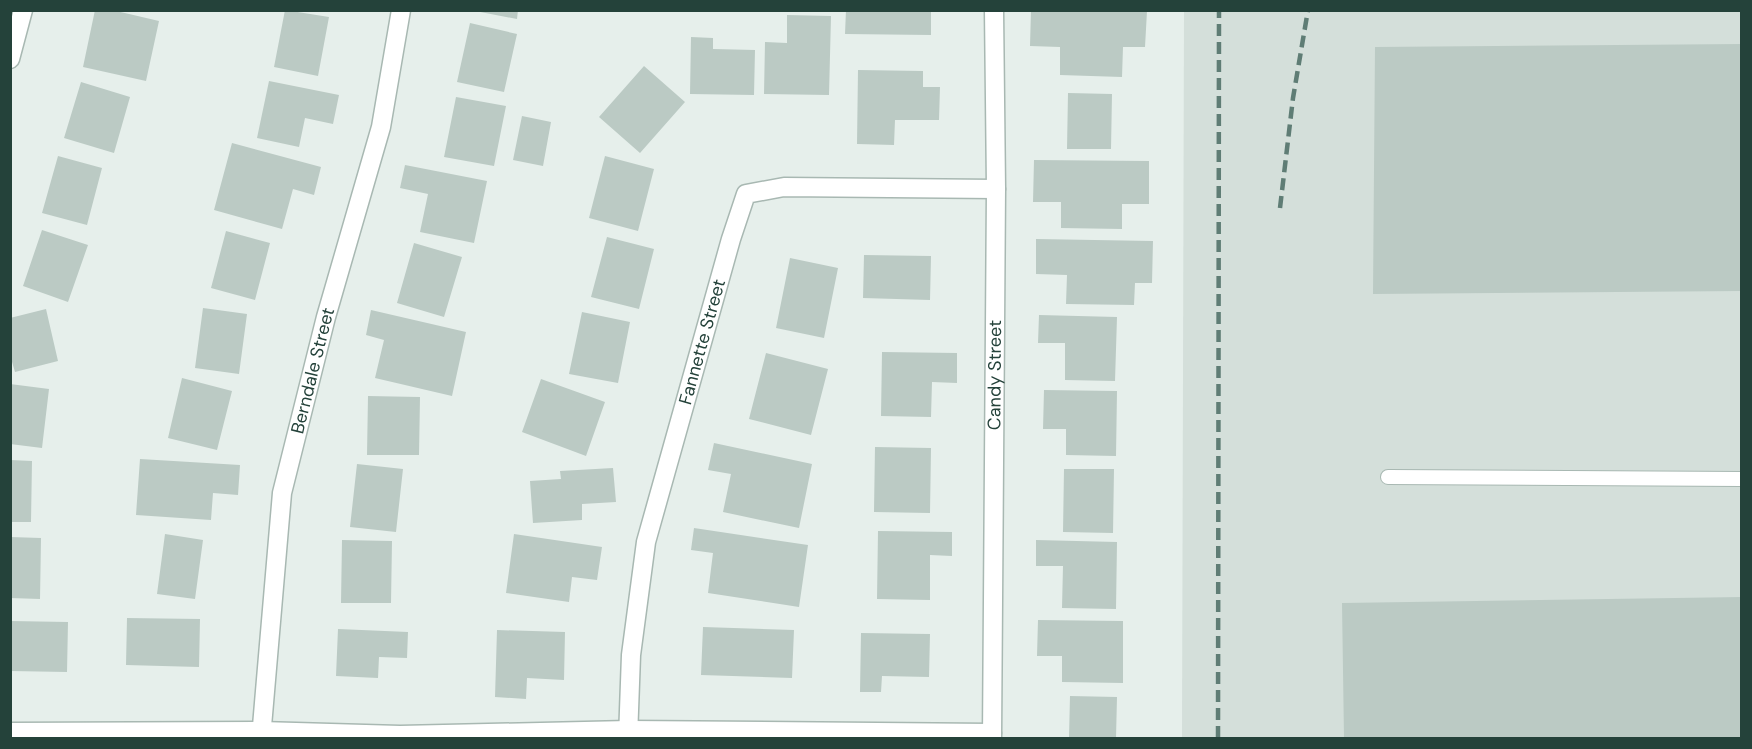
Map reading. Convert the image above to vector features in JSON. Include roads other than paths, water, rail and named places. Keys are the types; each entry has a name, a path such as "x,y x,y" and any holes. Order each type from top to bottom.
{"street":[{"path":"10,59 23,10"},
{"name":"Berndale Street","path":"261,735 282,494 326,317 381,127 401,10"},
{"name":"Candy Street","path":"992,736 996,189 994,10"},
{"name":"Fannette Street","path":"628,734 631,655 646,542 731,239 746,194 784,187 996,189"},
{"path":"10,732 261,735 992,736"}],"lane":[{"path":"1388,477 1742,479"}],"railway":[{"path":"1218,738 1219,10"},
{"path":"1280,208 1293,98 1308,10"}]}
